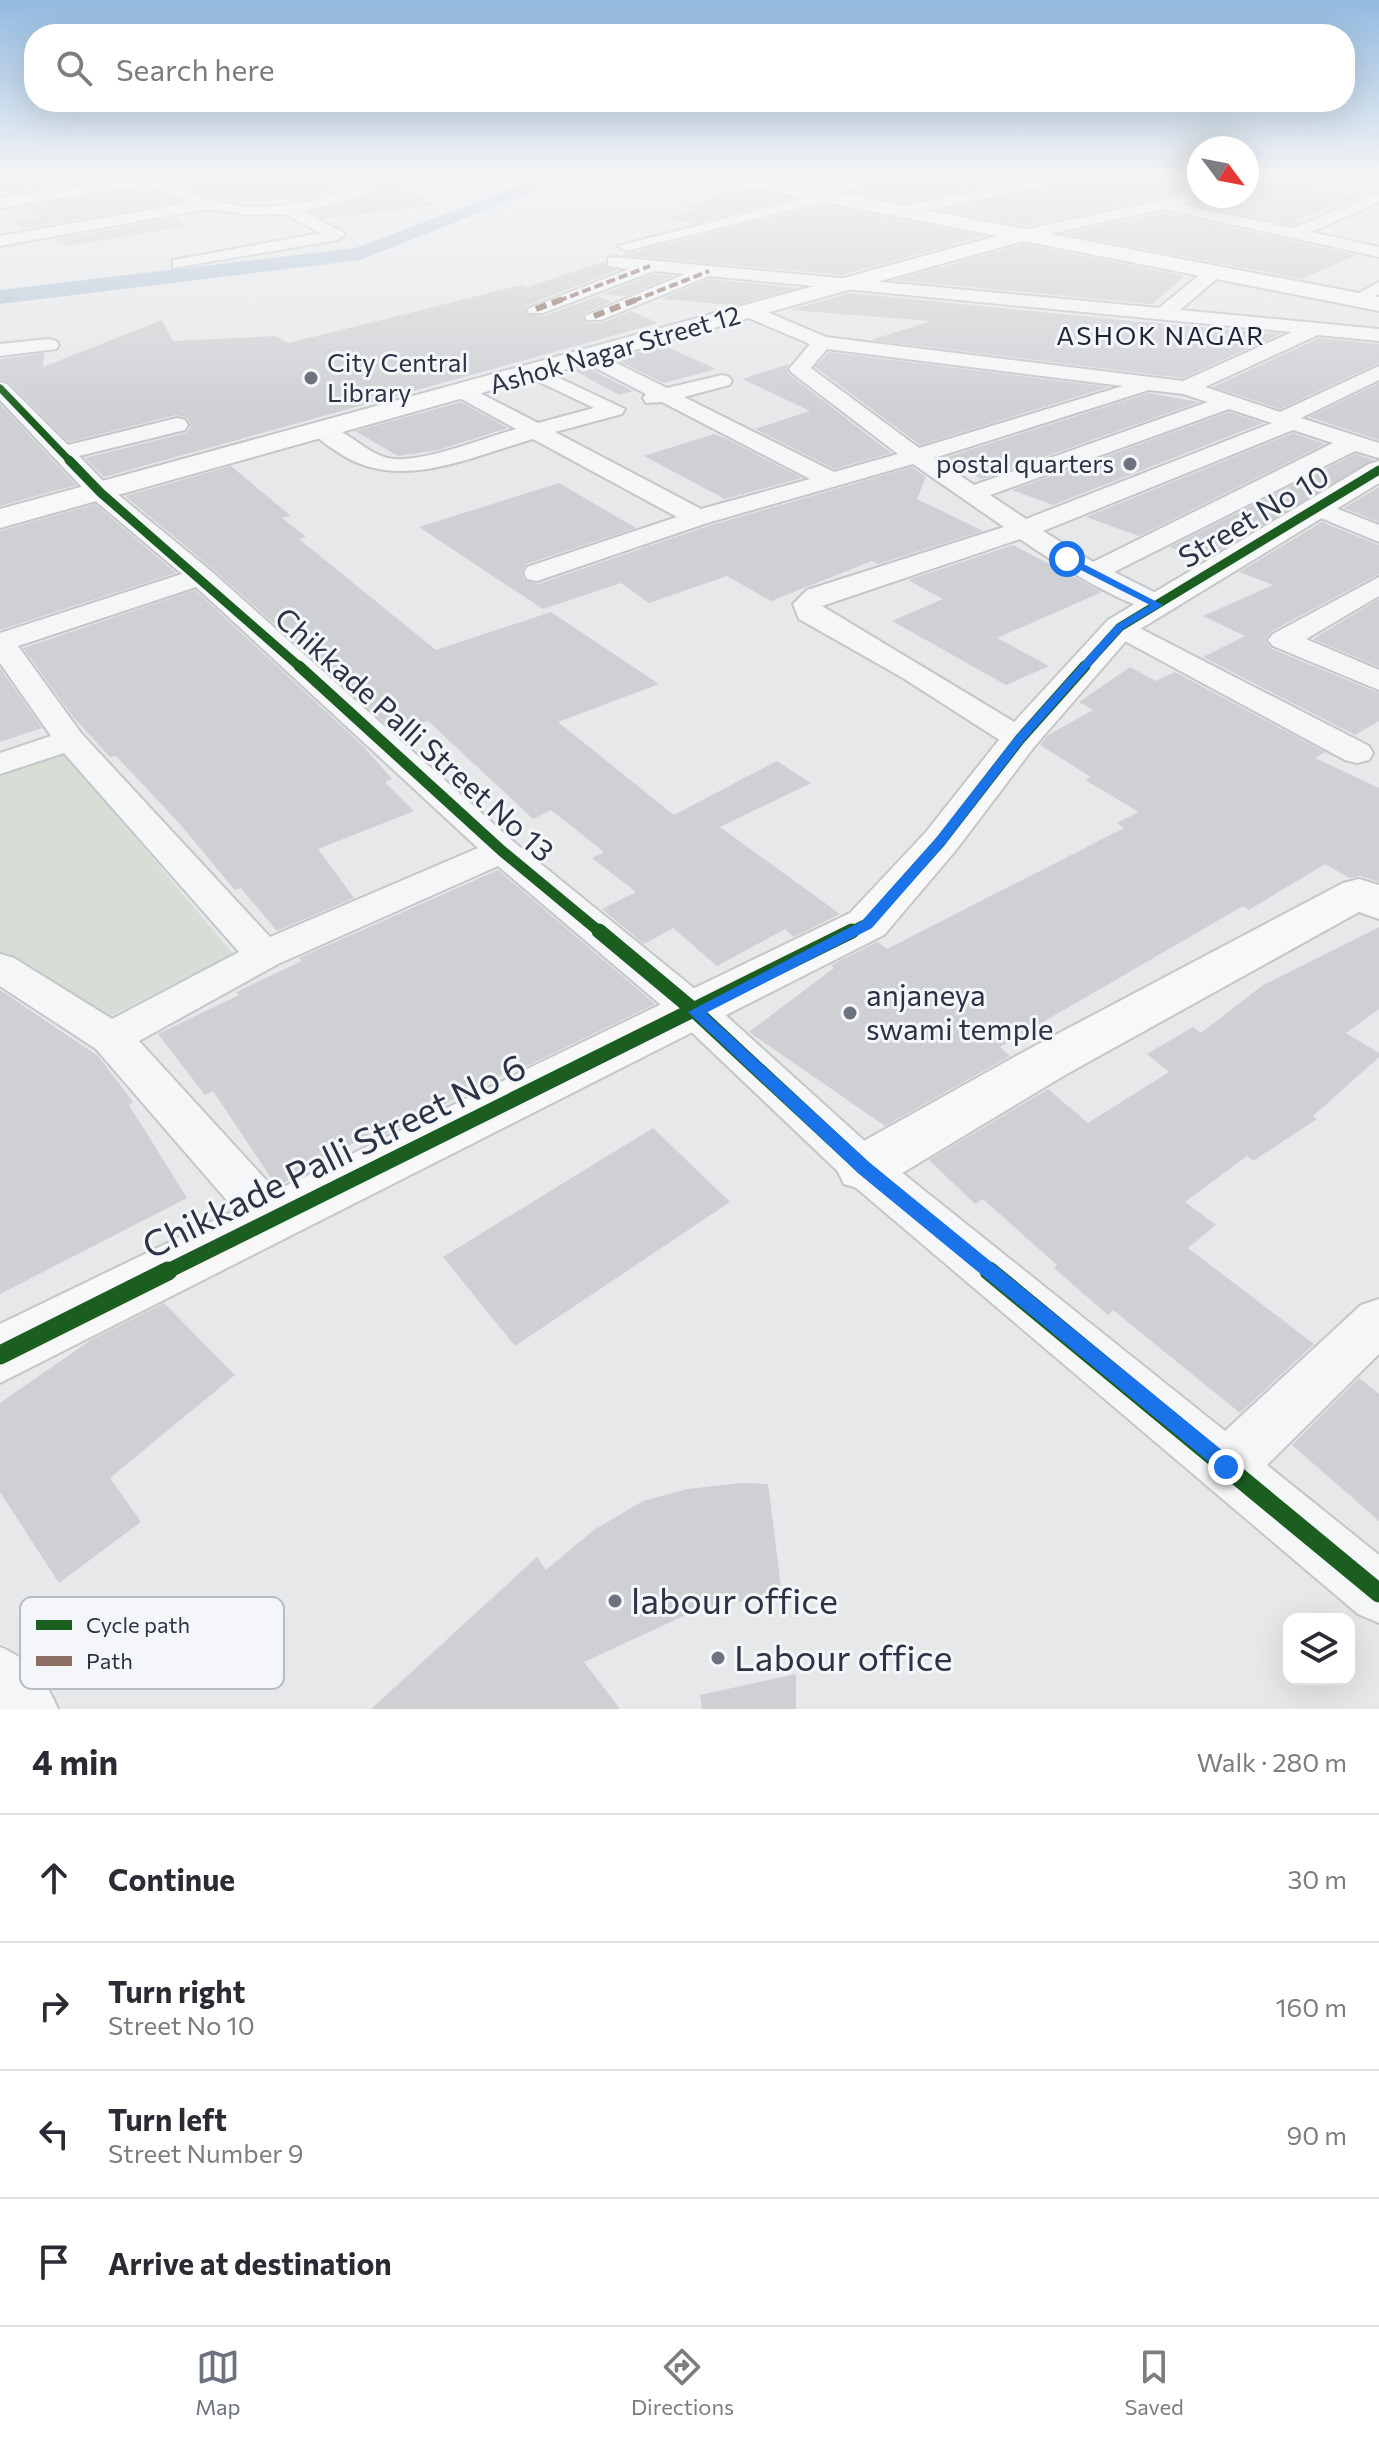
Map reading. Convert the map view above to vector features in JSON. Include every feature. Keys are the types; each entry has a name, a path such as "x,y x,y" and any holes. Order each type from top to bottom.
{"street":[{"path":"179,264 235,254"},
{"name":"Ashok Nagar Street 12","path":"0,519 957,254"},
{"path":"1115,254 1379,304"},
{"path":"614,262 1379,335"},
{"path":"536,309 650,266"},
{"path":"594,316 709,271"},
{"path":"1164,314 1214,272"},
{"path":"1356,300 1379,287"},
{"path":"751,312 822,342 1186,388 1287,421 1366,456"},
{"path":"1186,388 1314,329"},
{"path":"822,342 799,369 916,456 1027,528 1067,559 1158,605"},
{"path":"0,350 49,345"},
{"path":"589,357 831,480"},
{"path":"534,372 614,409"},
{"path":"1020,739 914,672 809,613 807,604 817,596 1027,528 1287,421 1379,372"},
{"path":"323,431 370,463 387,468 409,466 722,381"},
{"path":"537,573 698,518 1153,384"},
{"name":"Chikkade Palli Street No 13","path":"0,388 101,493 201,577 502,851 696,1012 864,1168 1379,1593"},
{"path":"463,392 698,518"},
{"path":"971,494 1229,402"},
{"path":"63,453 177,425"},
{"path":"1094,572 1379,451"},
{"name":"Street No 10","path":"696,1012 867,924 941,841 1020,739 1120,627 1320,509 1366,456"},
{"path":"1320,509 1379,534"},
{"path":"201,577 0,642 70,740 264,955"},
{"path":"1375,591 1283,640 1379,681"},
{"path":"1120,627 1372,752"},
{"path":"0,764 70,740"},
{"path":"111,1038 264,955 502,851"},
{"path":"864,1168 1047,1062 1372,892"},
{"path":"0,967 111,1038 272,1219"},
{"name":"Chikkade Palli Street No 6","path":"0,1355 696,1012"},
{"path":"1226,1467 1379,1321"},
{"path":"0,1678 26,1709"}],"shaded area":[{"path":"62,750 233,954 99,1022 0,958 0,773"}],"building":[{"path":"627,254 919,254 842,275 622,255"},
{"path":"988,254 1072,254 1185,276 1152,304 894,280"},
{"path":"1169,254 1356,255 1302,279"},
{"name":"City Central Library","path":"605,261 606,268 617,270 526,306 526,314 544,316 598,296 611,302 584,313 587,323 602,323 631,311 658,323 104,477 85,458 186,433 191,427 188,418 176,415 69,442 9,382 0,379 0,359 44,353 43,367 162,320 173,341 275,336 289,343 521,285 528,287"},
{"path":"654,274 673,276 626,296 602,294"},
{"path":"709,279 798,288 734,305 661,299"},
{"path":"850,293 1280,334 1183,378 871,340 931,321 790,310"},
{"path":"1319,338 1379,344 1379,363 1280,409 1213,387"},
{"path":"663,345 716,369 664,383 614,359"},
{"path":"829,352 1109,387 920,445 815,367"},
{"path":"789,364 786,369 790,375 891,453 834,469 755,429 810,411 742,379"},
{"path":"586,367 633,391 619,395 573,370"},
{"path":"1379,383 1379,440 1309,417"},
{"path":"1149,393 1199,402 982,479 941,459"},
{"path":"461,402 508,428 438,450 398,456 355,431"},
{"path":"0,404 76,485 0,506"},
{"name":"postal quarters","path":"1229,412 1263,423 1053,505 1012,490"},
{"path":"1293,433 1325,444 1139,536 1086,517"},
{"path":"714,434 802,478 725,499 644,456"},
{"path":"1355,454 1374,460 1203,560 1170,547"},
{"path":"231,466 291,516 282,518 306,537 299,539 436,650 551,612 659,684 558,722 674,815 777,761 811,783 720,827 840,914 794,937 785,929 717,966 673,928 644,944 602,909 636,892 592,858 604,852 551,810 533,819 428,721 395,732 213,569 125,496"},
{"path":"912,467 926,477 917,499 983,531 878,564 872,561 771,601 727,576 649,603 621,583 543,609 419,527 559,483 636,528 526,564 521,572 524,580 538,584 708,526"},
{"path":"1379,487 1379,522 1344,508"},
{"path":"95,504 176,573 0,630 0,531"},
{"path":"1322,522 1379,545 1379,574 1272,631 1265,640 1272,649 1379,693 1379,721 1355,735 1203,657 1245,636 1203,616 1273,585 1239,572"},
{"path":"1013,545 1102,592 997,638 1049,666 1006,685 892,621 943,599 908,580"},
{"path":"195,590 363,746 392,779 385,782 414,811 318,849 354,898 277,931 241,888 235,890 179,823 116,756 110,757 73,717 23,648"},
{"path":"1379,599 1379,667 1313,639"},
{"path":"1130,667 1156,681 1175,672 1325,752 1315,758 1379,788 1379,882 1360,876 1349,878 1325,864 1249,910 1243,906 1000,1047 1010,1056 885,1126 749,1032 834,968 831,965 877,942 887,949 1124,828 1117,823 1139,812 1085,780 1091,777 1040,745 1048,735 1093,710 1079,702"},
{"path":"0,668 42,728 0,742"},
{"path":"498,870 655,1004 521,1069 519,1066 380,1137 375,1131 277,1187 213,1091 205,1095 158,1034 302,961 299,958"},
{"path":"1379,927 1379,1009 1346,1033 1379,1053 1379,1057 1313,1116 1317,1119 1253,1161 1247,1156 1185,1202 1216,1225 1188,1248 1314,1344 1240,1413 1113,1310 1108,1315 983,1199 975,1204 929,1160 1048,1089 1088,1123 1169,1072 1147,1054 1193,1027 1201,1033 1263,985"},
{"path":"0,990 98,1056 133,1102 129,1105 187,1198 0,1294"},
{"path":"653,1128 730,1202 515,1346 443,1257"},
{"path":"164,1303 235,1375 110,1478 141,1522 59,1583 0,1492 0,1403 91,1340"},
{"path":"1359,1378 1379,1394 1379,1521 1292,1445"},
{"name":"labour office","path":"742,1483 768,1484 782,1595 701,1608 584,1662 620,1709 371,1709 537,1557 546,1570 594,1530 643,1501 688,1489"},
{"name":"labour office","path":"796,1674 796,1709 702,1709 700,1695"}],"waterway":[{"path":"0,297 81,290 361,254"}],"marked path":[{"path":"536,309 650,266"},
{"path":"594,316 709,271"}],"cycle path":[{"path":"0,388 101,493 201,577 502,851 696,1012 864,1168 1379,1593"},
{"path":"0,1355 867,924 941,841 1020,739 1120,627 1320,509 1379,470"}],"place":[{"name":"City Central Library","path":"311,378"},
{"name":"postal quarters","path":"1130,464"},
{"name":"anjaneya swami temple","path":"850,1013"},
{"name":"labour office","path":"615,1601"},
{"name":"Labour office","path":"718,1658"}],"district":[{"name":"ASHOK NAGAR","path":"1161,336"}],"route":[{"path":"1067,559 1158,605 1120,627 1020,739 941,841 867,924 696,1012 864,1168 1226,1467"}]}
